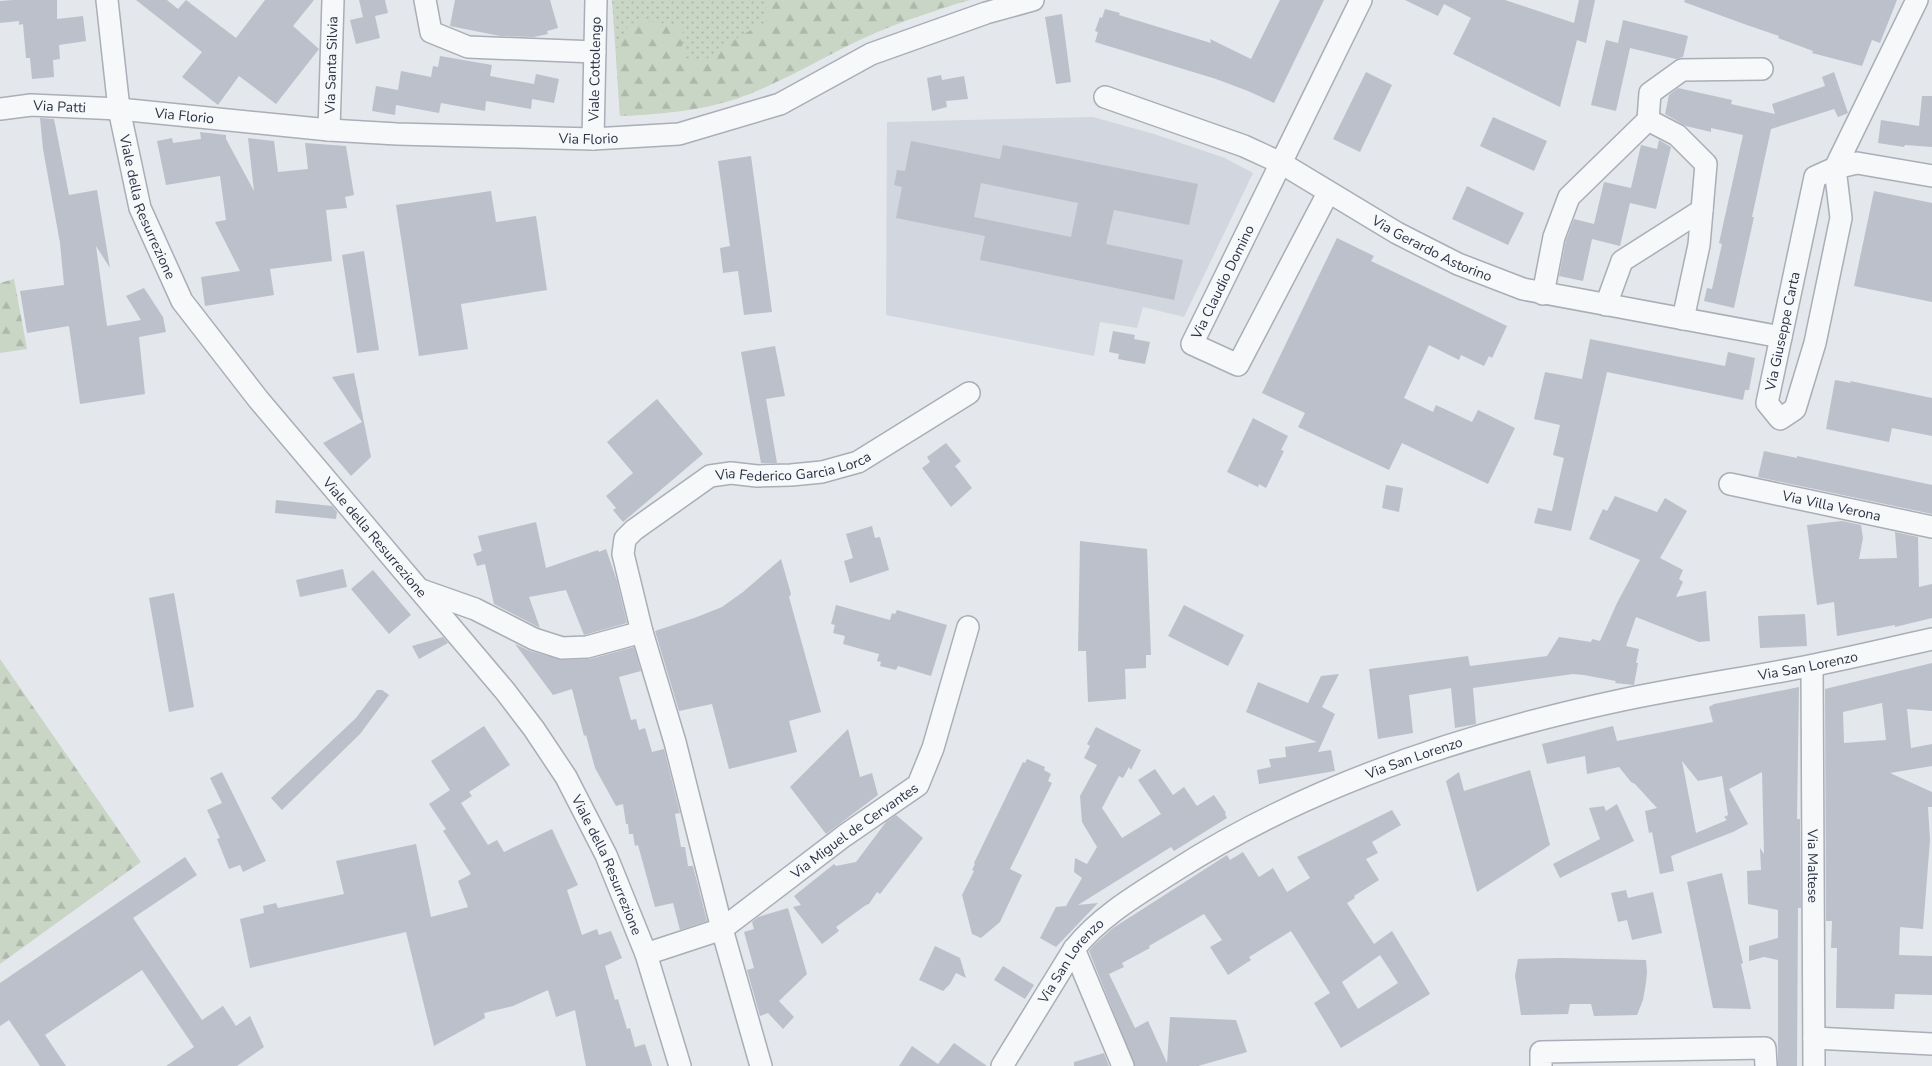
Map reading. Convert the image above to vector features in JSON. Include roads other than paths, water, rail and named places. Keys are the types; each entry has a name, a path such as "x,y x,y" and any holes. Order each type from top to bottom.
{"street":[{"name":"Viale della Resurrezione","path":"107,0 119,109 140,208 182,301 258,399 505,691 534,729 566,777 606,855 646,954 680,1066"},
{"name":"Via Santa Silvia","path":"329,130 333,0"},
{"path":"425,0 431,32 468,47 595,52"},
{"name":"Viale Cottolengo","path":"596,0 596,139"},
{"name":"Via Florio","path":"119,109 329,130 397,134 596,139 680,134 780,104 871,54 986,13 1033,0"},
{"name":"Via Claudio Domino","path":"1328,193 1238,365 1192,344 1361,0"},
{"path":"1836,168 1917,0"},
{"path":"1542,294 1554,237 1569,197 1648,120 1650,93 1682,70 1762,69"},
{"name":"Via Gerardo Astorino","path":"1105,97 1244,146 1281,164 1328,193 1458,264 1523,289 1781,337"},
{"name":"Via Patti","path":"0,108 31,105 119,109"},
{"path":"1648,120 1677,135 1706,164 1699,245 1683,319"},
{"path":"1836,168 1857,163 1932,176"},
{"name":"Via Giuseppe Carta","path":"1836,168 1841,218 1815,343 1795,409 1780,418 1767,403 1815,177 1836,168"},
{"path":"1606,305 1622,261 1702,210"},
{"name":"Via Federico Garcia Lorca","path":"760,1066 722,929 675,742 642,632 623,554 625,539 634,530 710,476 731,473 757,476 822,472 858,462 969,393"},
{"name":"Via Villa Verona","path":"1730,484 1932,527"},
{"path":"421,590 475,609 534,639 562,648 587,647 642,632"},
{"name":"Via Miguel de Cervantes","path":"646,954 722,929 844,836 918,785 933,748 968,626"},
{"name":"Via San Lorenzo","path":"1002,1066 1074,949 1086,935 1114,912 1225,840 1284,810 1370,774 1470,739 1622,700 1812,666 1932,639"},
{"name":"Via Maltese","path":"1812,666 1814,1066"},
{"path":"1074,949 1123,1066"},
{"path":"1814,1038 1932,1044"},
{"path":"1541,1066 1541,1052 1642,1058 1765,1048 1766,1066"}]}
